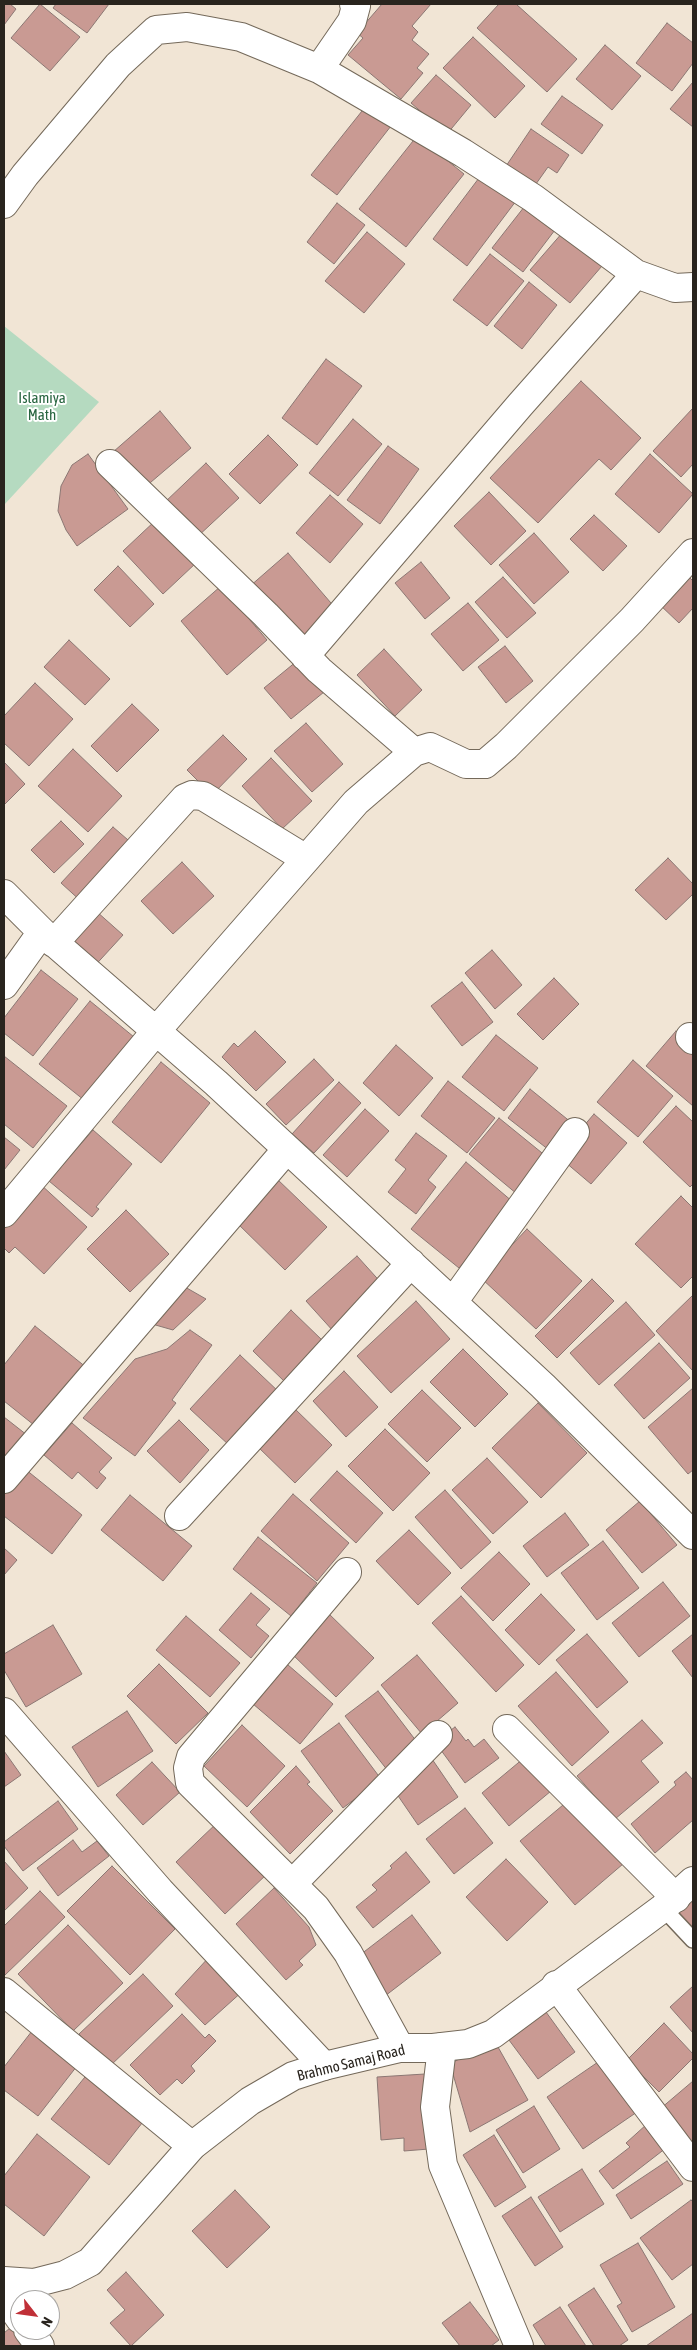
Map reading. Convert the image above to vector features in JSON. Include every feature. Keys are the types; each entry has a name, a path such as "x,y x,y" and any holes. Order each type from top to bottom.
{"street":[{"path":"318,69 352,21 356,6 354,4"},
{"path":"4,204 25,175 118,65 156,30 187,27 241,37 318,69 455,148 510,183 636,274 675,288 693,287"},
{"path":"305,656 520,405 636,274"},
{"path":"110,464 266,615 305,656 414,752"},
{"path":"4,1213 156,1031 356,802 414,752 430,747 466,764 485,764 506,746 692,558"},
{"path":"4,985 179,804 185,798 192,795 203,796 306,859"},
{"path":"4,894 48,938 156,1031 453,1302 543,1386 693,1535"},
{"path":"453,1302 575,1132"},
{"path":"4,1479 287,1149"},
{"path":"179,1516 411,1263"},
{"path":"348,1572 191,1757 188,1768 190,1783 316,1908 348,1953 400,2048"},
{"path":"4,1712 160,1891 324,2066"},
{"path":"508,1729 677,1896"},
{"path":"292,1884 438,1735"},
{"name":"Brahmo Samaj Road","path":"8,2302 34,2283 65,2275 90,2262 192,2146 250,2101 293,2076 324,2066 400,2048 468,2044 493,2034 677,1896"},
{"path":"556,1985 693,2167"},
{"path":"4,1992 192,2146"},
{"path":"442,2047 435,2107 443,2165 519,2346"}],"lane":[{"path":"677,1896 693,1940"}],"green space":[{"name":"Islamiya Math","path":"4,326 99,402 4,505"}],"building":[{"path":"4,4 10,4 16,9 4,25"},
{"path":"40,4 80,37 50,71 11,38"},
{"path":"56,4 109,4 87,33 53,8"},
{"path":"382,4 431,4 412,26 418,32 412,40 429,54 417,68 423,73 401,99 348,55 363,38 357,33"},
{"path":"499,4 516,4 577,59 547,92 477,28"},
{"path":"667,23 693,43 693,63 672,91 636,63"},
{"path":"473,37 525,86 495,118 443,68"},
{"path":"605,45 641,76 612,110 576,79"},
{"path":"436,75 471,105 447,134 411,103"},
{"path":"693,82 693,127 670,109"},
{"path":"562,96 603,125 582,154 541,124"},
{"path":"366,106 391,126 337,195 311,175"},
{"path":"531,129 569,155 557,173 548,167 531,191 502,172"},
{"path":"417,136 464,174 406,247 359,209"},
{"path":"485,170 519,197 467,266 433,239"},
{"path":"528,202 558,226 523,272 492,248"},
{"path":"337,203 365,225 334,264 307,242"},
{"path":"367,232 405,264 364,313 325,281"},
{"path":"563,232 602,266 570,303 530,270"},
{"path":"490,254 524,281 487,326 453,300"},
{"path":"529,282 557,305 522,349 494,326"},
{"path":"326,359 362,386 317,445 282,418"},
{"path":"581,381 641,438 611,470 599,459 538,523 490,478"},
{"path":"693,408 693,464 681,477 653,451"},
{"path":"160,411 191,448 144,488 113,452"},
{"path":"353,419 382,444 338,496 309,473"},
{"path":"268,435 298,465 260,504 229,474"},
{"path":"388,446 419,469 380,524 347,500"},
{"path":"88,454 128,509 77,546 66,530 58,511 61,486 72,465"},
{"path":"650,454 693,494 659,533 615,494"},
{"path":"206,463 239,498 196,538 164,503"},
{"path":"489,492 526,531 491,565 454,526"},
{"path":"330,495 363,524 330,563 296,533"},
{"path":"594,515 627,546 603,571 570,539"},
{"path":"156,520 196,563 163,594 123,551"},
{"path":"534,533 569,572 534,604 499,565"},
{"path":"288,553 337,610 298,644 249,587"},
{"path":"421,562 450,598 425,619 395,583"},
{"path":"118,566 154,604 130,627 94,590"},
{"path":"687,575 693,581 693,608 679,623 659,604"},
{"path":"503,577 536,613 507,638 475,602"},
{"path":"221,586 267,640 227,675 181,621"},
{"path":"468,603 499,640 463,671 431,634"},
{"path":"69,640 110,679 85,705 44,667"},
{"path":"505,646 533,681 506,703 478,667"},
{"path":"384,649 422,690 395,716 357,675"},
{"path":"297,661 324,692 291,719 264,688"},
{"path":"35,683 73,719 29,766 4,743 4,716"},
{"path":"132,704 159,730 117,772 91,746"},
{"path":"306,723 343,764 312,792 274,751"},
{"path":"223,735 247,759 212,795 187,770"},
{"path":"73,749 122,796 88,832 38,786"},
{"path":"271,758 312,801 282,829 242,786"},
{"path":"4,762 25,784 4,805"},
{"path":"61,821 84,844 54,873 31,850"},
{"path":"113,827 135,846 83,903 61,883"},
{"path":"668,858 693,884 693,894 666,920 635,890"},
{"path":"182,862 214,896 173,934 141,901"},
{"path":"96,911 123,935 90,971 62,945"},
{"path":"492,950 522,985 495,1009 465,973"},
{"path":"41,970 78,999 33,1056 4,1033 4,1018"},
{"path":"554,978 579,1004 543,1040 517,1014"},
{"path":"462,982 493,1022 462,1046 431,1006"},
{"path":"90,1001 134,1037 84,1100 39,1064"},
{"path":"255,1031 286,1062 256,1091 222,1057 234,1043 238,1047"},
{"path":"676,1031 693,1046 693,1106 646,1066"},
{"path":"496,1035 538,1068 504,1111 462,1077"},
{"path":"396,1045 433,1078 399,1116 363,1083"},
{"path":"4,1056 67,1106 33,1148 4,1124"},
{"path":"314,1059 334,1080 286,1125 266,1104"},
{"path":"633,1060 673,1096 638,1137 597,1102"},
{"path":"161,1062 210,1103 161,1163 112,1122"},
{"path":"448,1081 495,1118 467,1153 421,1116"},
{"path":"339,1082 361,1103 314,1153 292,1134"},
{"path":"530,1089 572,1123 549,1150 508,1118"},
{"path":"676,1106 693,1122 693,1184 690,1187 643,1142"},
{"path":"365,1109 389,1131 347,1177 323,1155"},
{"path":"594,1114 627,1143 591,1184 558,1156"},
{"path":"499,1118 547,1157 517,1194 469,1154"},
{"path":"93,1130 132,1164 96,1207 99,1209 92,1217 49,1181"},
{"path":"416,1133 447,1156 428,1180 436,1187 416,1214 388,1192 406,1169 395,1160"},
{"path":"4,1137 20,1150 4,1170"},
{"path":"466,1162 513,1202 459,1268 411,1229"},
{"path":"276,1178 327,1227 285,1270 235,1221"},
{"path":"39,1183 87,1227 44,1274 15,1247 9,1253 4,1248 4,1222"},
{"path":"681,1196 693,1208 693,1276 681,1288 635,1244"},
{"path":"126,1210 169,1254 130,1292 87,1249"},
{"path":"527,1229 582,1281 536,1329 481,1278"},
{"path":"357,1256 385,1287 334,1332 306,1301"},
{"path":"592,1279 614,1301 557,1358 535,1336"},
{"path":"185,1287 206,1299 173,1330 152,1324"},
{"path":"693,1295 693,1371 656,1331"},
{"path":"416,1301 450,1339 391,1393 357,1356"},
{"path":"626,1302 655,1335 599,1385 570,1353"},
{"path":"291,1310 323,1341 285,1382 253,1351"},
{"path":"35,1326 87,1368 39,1429 4,1401 4,1365"},
{"path":"190,1330 212,1345 172,1400 176,1403 135,1456 83,1418 135,1359 167,1349"},
{"path":"659,1343 690,1378 644,1419 614,1385"},
{"path":"463,1349 508,1394 475,1427 430,1382"},
{"path":"240,1355 280,1393 230,1446 190,1409"},
{"path":"344,1371 378,1407 346,1437 313,1401"},
{"path":"693,1388 693,1470 688,1474 648,1427"},
{"path":"422,1390 461,1428 427,1462 388,1424"},
{"path":"538,1403 587,1453 541,1498 492,1448"},
{"path":"294,1408 332,1445 295,1483 257,1446"},
{"path":"4,1417 32,1439 4,1475"},
{"path":"179,1420 209,1450 180,1483 147,1451"},
{"path":"72,1423 112,1458 99,1472 106,1478 97,1489 78,1472 72,1479 44,1455"},
{"path":"385,1429 430,1473 393,1511 348,1466"},
{"path":"487,1458 528,1502 493,1534 452,1490"},
{"path":"25,1469 82,1515 52,1554 4,1516 4,1495"},
{"path":"337,1471 383,1513 356,1543 310,1500"},
{"path":"445,1490 491,1542 461,1569 415,1517"},
{"path":"293,1494 349,1543 317,1581 261,1531"},
{"path":"130,1495 192,1546 163,1581 101,1530"},
{"path":"640,1501 677,1545 642,1573 606,1530"},
{"path":"565,1513 589,1545 547,1577 523,1546"},
{"path":"409,1530 451,1573 418,1605 376,1561"},
{"path":"258,1537 317,1583 291,1616 233,1569"},
{"path":"603,1541 639,1588 597,1620 561,1573"},
{"path":"4,1548 17,1560 4,1575"},
{"path":"499,1552 530,1584 493,1621 461,1588"},
{"path":"663,1582 690,1616 639,1657 612,1623"},
{"path":"251,1593 270,1609 256,1625 269,1636 251,1658 219,1630"},
{"path":"541,1594 575,1630 539,1665 505,1630"},
{"path":"461,1596 524,1665 496,1692 432,1623"},
{"path":"326,1611 374,1658 336,1697 288,1650"},
{"path":"186,1616 240,1663 210,1697 156,1650"},
{"path":"53,1625 82,1674 26,1707 4,1670 4,1654"},
{"path":"587,1634 628,1682 597,1708 556,1660"},
{"path":"693,1634 693,1678 672,1651"},
{"path":"417,1655 458,1703 422,1734 381,1685"},
{"path":"280,1658 333,1704 300,1744 246,1698"},
{"path":"159,1664 208,1713 176,1744 127,1696"},
{"path":"556,1672 609,1732 572,1766 518,1706"},
{"path":"378,1691 420,1746 388,1771 345,1716"},
{"path":"127,1711 153,1751 98,1787 72,1747"},
{"path":"642,1720 663,1743 641,1761 659,1782 615,1819 577,1776"},
{"path":"339,1723 381,1779 343,1808 301,1751"},
{"path":"242,1725 285,1766 247,1807 204,1766"},
{"path":"455,1727 466,1741 468,1739 474,1747 484,1739 499,1758 465,1783 435,1742"},
{"path":"4,1751 21,1775 4,1787"},
{"path":"530,1753 557,1786 509,1826 482,1793"},
{"path":"432,1759 458,1797 418,1825 392,1787"},
{"path":"152,1762 180,1792 143,1825 116,1795"},
{"path":"296,1766 310,1782 307,1784 333,1811 290,1854 250,1812"},
{"path":"686,1772 693,1780 693,1820 655,1853 631,1824 676,1785 674,1782"},
{"path":"569,1800 623,1864 575,1905 520,1841"},
{"path":"58,1801 78,1829 23,1871 4,1846 4,1842"},
{"path":"465,1808 493,1843 454,1874 426,1839"},
{"path":"219,1821 268,1873 225,1914 176,1862"},
{"path":"73,1840 82,1852 97,1841 109,1856 58,1896 37,1868"},
{"path":"406,1852 430,1882 373,1928 356,1907 377,1890 372,1885 392,1868 390,1866"},
{"path":"506,1859 548,1902 507,1941 466,1897"},
{"path":"4,1861 28,1888 4,1911"},
{"path":"112,1866 175,1929 130,1975 67,1911"},
{"path":"274,1888 309,1927 316,1945 299,1961 303,1965 286,1980 236,1924"},
{"path":"693,1889 693,1932 672,1907"},
{"path":"40,1891 65,1917 4,1976 4,1926"},
{"path":"412,1915 441,1953 385,1996 356,1958"},
{"path":"68,1925 123,1983 73,2031 18,1974"},
{"path":"211,1955 244,1990 205,2025 175,1994"},
{"path":"143,1974 173,2006 110,2066 79,2034"},
{"path":"693,1986 693,2033 670,2007"},
{"path":"546,2012 575,2052 538,2079 509,2040"},
{"path":"182,2014 205,2038 209,2034 216,2041 191,2066 195,2071 182,2084 177,2079 160,2095 130,2065"},
{"path":"664,2023 693,2054 693,2058 659,2092 627,2060"},
{"path":"32,2031 77,2066 38,2116 4,2090 4,2067"},
{"path":"494,2040 528,2100 470,2132 450,2064"},
{"path":"601,2060 637,2112 583,2149 547,2097"},
{"path":"89,2072 146,2118 109,2165 51,2119"},
{"path":"425,2074 429,2149 404,2151 404,2138 381,2140 377,2077"},
{"path":"693,2081 693,2148 660,2109"},
{"path":"534,2106 560,2149 523,2173 496,2130"},
{"path":"647,2124 666,2148 613,2189 599,2171 630,2147 626,2143"},
{"path":"37,2134 90,2177 44,2236 4,2204 4,2176"},
{"path":"494,2135 526,2187 495,2207 463,2155"},
{"path":"667,2161 683,2184 631,2219 616,2195"},
{"path":"582,2169 604,2204 560,2232 538,2197"},
{"path":"235,2190 270,2227 227,2268 192,2231"},
{"path":"531,2197 563,2247 535,2266 502,2216"},
{"path":"691,2200 693,2202 693,2264 672,2280 640,2238"},
{"path":"638,2243 675,2307 632,2332 617,2306 622,2303 600,2265"},
{"path":"126,2272 164,2315 131,2346 110,2323 125,2310 107,2290"},
{"path":"594,2288 628,2340 619,2346 594,2346 568,2305"},
{"path":"470,2302 499,2340 491,2346 460,2346 442,2323"},
{"path":"560,2307 586,2346 546,2346 533,2325"},
{"path":"693,2313 693,2346 646,2346"},
{"path":"10,2328 10,2340 21,2340 27,2346 4,2346 4,2333"}]}
